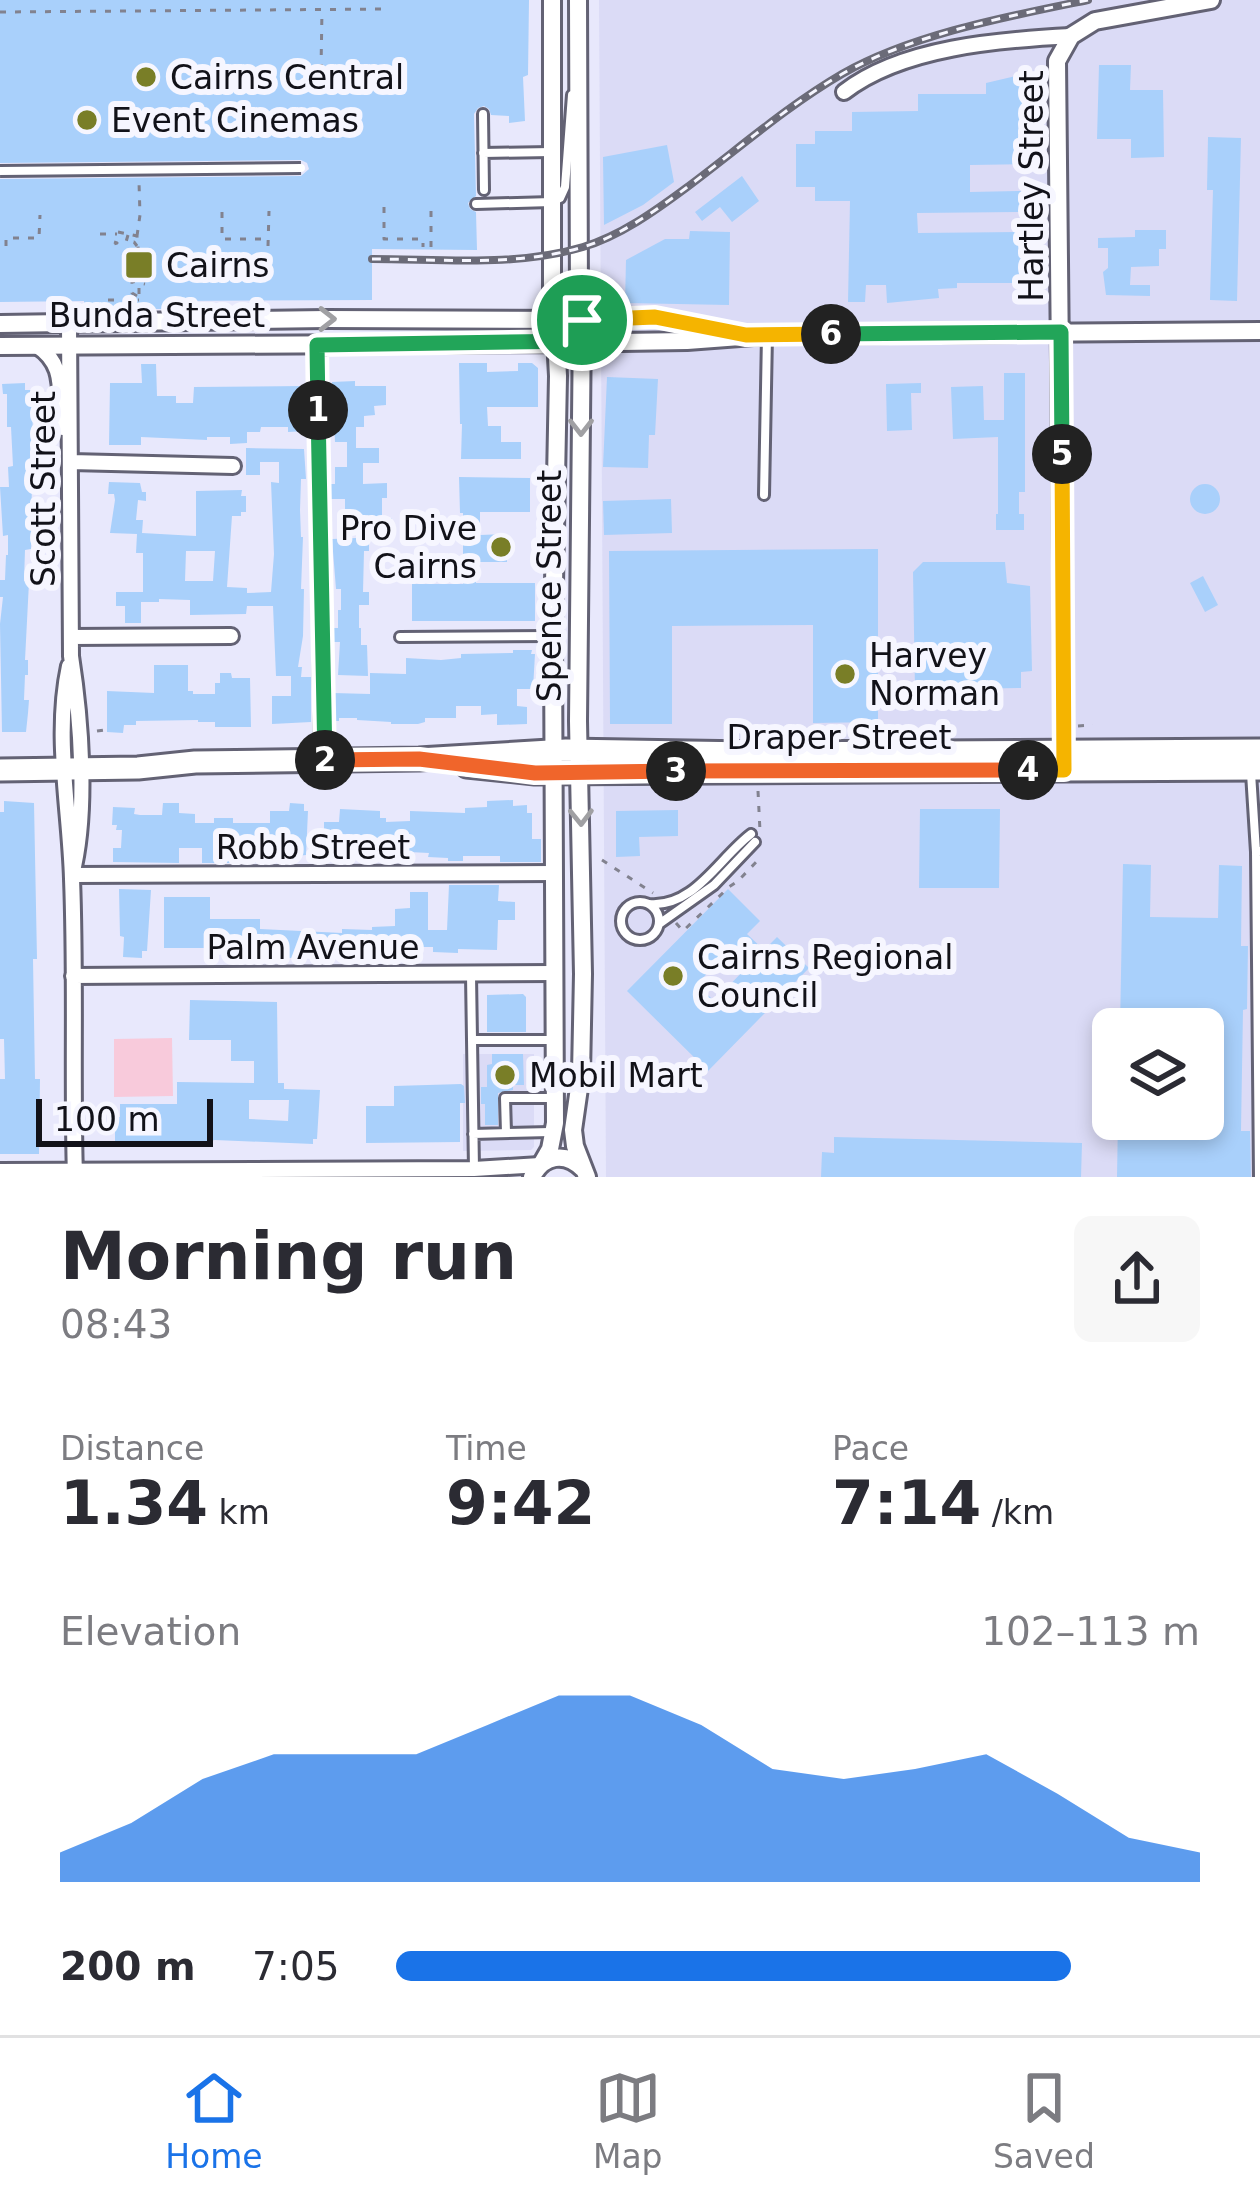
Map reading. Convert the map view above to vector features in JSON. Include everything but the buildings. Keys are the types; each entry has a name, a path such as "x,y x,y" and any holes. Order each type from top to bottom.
{"main road":[{"name":"Draper Street","path":"0,760 1255,760"},
{"name":"Draper Street","path":"0,770 72,763"}],"street":[{"name":"Spence Street","path":"538,1168 549,1153 555,1098 552,0"},
{"name":"Spence Street","path":"578,0 582,1066 573,1130 585,1173"},
{"path":"844,92 879,70 932,54 1022,38 1071,36 1095,21 1211,0"},
{"name":"Hartley Street","path":"1064,760 1057,61 1071,36"},
{"name":"Bunda Street","path":"0,324 655,317 746,335"},
{"name":"Scott Street","path":"69,323 71,656 64,691 81,841 72,875 75,1173"},
{"name":"Bunda Street","path":"0,346 556,343 746,335 1260,331"},
{"path":"317,345 323,760"},
{"path":"36,346 57,368 71,459 233,466"},
{"path":"71,637 231,636"},
{"name":"Robb Street","path":"72,875 554,872"},
{"name":"Palm Avenue","path":"74,976 554,973"},
{"name":"Spence Street","path":"538,1168 550,1158 564,1157 585,1173"},
{"path":"0,1171 220,1174 538,1168"},
{"path":"474,1169 508,1177"},
{"path":"127,1177 143,1170"}],"lane":[{"path":"476,204 552,202 562,196 579,59"},
{"path":"483,114 484,190"},
{"path":"483,153 552,152"},
{"path":"0,171 301,168"},
{"path":"764,495 767,335"},
{"path":"400,637 553,636"},
{"path":"1255,760 1259,1177"},
{"path":"755,838 714,885 659,924 653,934 641,940 624,932 621,919 627,907 638,902 668,904 685,895 755,838"},
{"path":"649,904 659,924"},
{"path":"471,974 474,1169"},
{"path":"472,1040 554,1040"},
{"path":"506,1133 506,1098 555,1098"},
{"path":"473,1134 554,1132"}],"path":[{"path":"321,70 322,8"},
{"path":"0,12 384,9"},
{"path":"104,300 139,300 139,257 133,238 140,215 138,172"},
{"path":"431,206 431,247"},
{"path":"384,207 384,239 423,239 423,247"},
{"path":"223,212 222,239 261,239 265,246 269,211"},
{"path":"6,246 6,238 39,238 40,215"},
{"path":"100,234 133,238"},
{"path":"115,243 133,238"},
{"path":"97,730 104,730 104,737"},
{"path":"755,838 758,791"},
{"path":"673,919 683,932 760,858"},
{"path":"602,860 659,898"}],"shaded area":[{"path":"599,0 1260,0 1260,1177 606,1177"},
{"path":"172,1038 173,1096 114,1097 114,1039"},
{"path":"463,1054 534,1054 531,1150 463,1151"}],"railway":[{"path":"372,259 505,260 597,242 650,214 802,100 869,60 962,28 1088,0"}],"place":[{"name":"Cairns Central","path":"146,77"},
{"name":"Event Cinemas","path":"87,120"},
{"name":"Cairns","path":"139,265"},
{"name":"Pro Dive Cairns","path":"501,547"},
{"name":"Harvey Norman","path":"845,674"},
{"name":"Cairns Regional Council","path":"673,976"},
{"name":"Mobil Mart","path":"505,1075"}],"route":[{"path":"655,317 746,335 1061,332 1064,770 535,773 419,759 323,760 317,345 581,341 582,320 655,317"}]}
